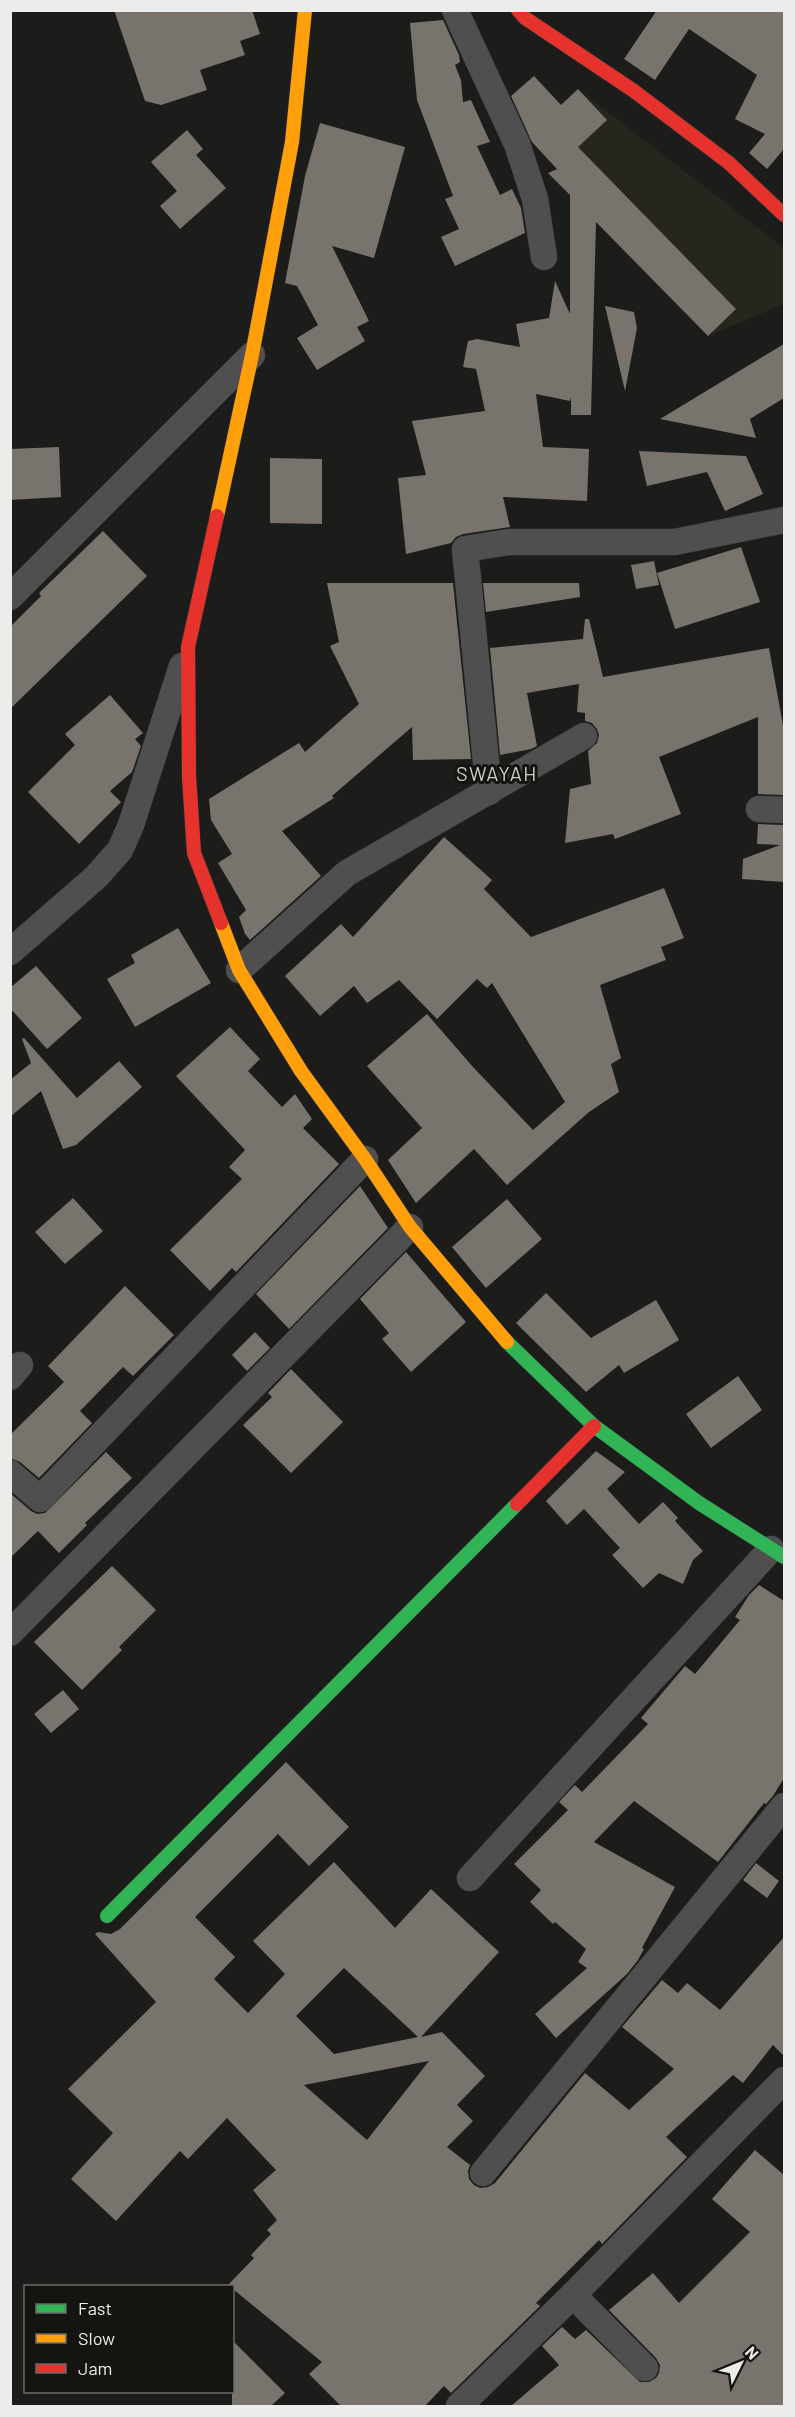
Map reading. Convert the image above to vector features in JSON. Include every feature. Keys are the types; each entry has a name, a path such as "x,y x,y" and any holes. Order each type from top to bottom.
{"street":[{"path":"10,952 96,877 120,850 131,825 188,646 252,355 292,142 305,10"},
{"path":"455,10 517,144 535,199 544,257"},
{"path":"518,10 525,18 634,91 729,164 784,215"},
{"path":"10,597 252,355"},
{"path":"489,792 465,549 509,542 675,542 784,520"},
{"path":"188,646 189,776 194,852 239,969 301,1071 365,1159 410,1227 507,1342 594,1426 699,1503 778,1553 470,1878"},
{"path":"239,969 347,873 584,736"},
{"path":"759,809 784,810"},
{"path":"10,1473 40,1498 365,1159"},
{"path":"10,1633 410,1227"},
{"path":"107,1916 594,1426"},
{"path":"483,2173 784,1806"},
{"path":"459,2406 573,2295 784,2080"},
{"path":"573,2295 645,2368"}],"shaded area":[{"path":"578,89 784,248 784,304 708,336 553,177 559,171 527,137"}],"building":[{"path":"114,10 252,10 260,34 240,41 245,55 200,70 207,90 161,105 145,101"},
{"path":"657,10 784,10 784,149 767,169 749,153 765,134 735,119 757,75 689,29 655,80 624,59"},
{"path":"443,20 459,55 460,62 455,65 461,80 463,102 471,100 490,142 477,146 500,195 512,189 521,208 525,233 455,266 441,237 459,229 445,199 453,196 417,100 410,23"},
{"path":"534,76 561,105 578,89 607,120 578,147 736,309 708,336 596,222 591,415 571,415 571,396 570,401 536,394 543,447 589,449 587,501 503,497 510,527 463,534 451,543 406,554 398,478 426,475 412,421 485,411 476,369 463,367 468,341 477,339 520,347 516,324 549,318 555,281 570,314 570,195 548,173 557,169 532,142 511,96"},
{"path":"320,123 405,147 374,258 332,246 369,321 357,327 365,341 317,370 297,338 318,325 297,286 285,283 305,176"},
{"path":"187,130 203,149 196,155 226,188 180,229 160,206 177,191 151,162"},
{"path":"605,306 634,312 637,328 625,391"},
{"path":"784,344 784,398 750,419 756,438 660,419"},
{"path":"59,447 61,497 10,500 10,449"},
{"path":"639,451 746,456 763,494 725,511 707,472 647,486"},
{"path":"270,458 322,459 322,524 270,523"},
{"path":"103,531 147,576 10,709 10,627 41,596 39,593"},
{"path":"741,547 760,602 675,629 657,573"},
{"path":"654,561 659,585 636,589 631,565"},
{"path":"327,583 453,583 471,759 413,760 412,727 332,796 334,798 282,831 321,876 250,940 245,934 239,917 246,910 218,863 232,854 211,820 209,799 299,743 305,752 359,704 330,646 339,642"},
{"path":"483,583 579,583 580,597 486,612"},
{"path":"585,619 589,619 603,677 769,648 784,731 784,795 758,794 758,717 659,757 681,814 615,839 613,834 565,843 570,789 591,784 588,751 597,743 599,735 597,729 592,723 585,721 585,713 577,712 579,684 527,693 537,746 500,755 490,648 583,639"},
{"path":"110,695 143,733 135,739 141,746 132,772 110,791 121,802 79,844 28,792 75,745 65,734"},
{"path":"758,824 784,825 784,882 742,879 743,859 780,845 757,844"},
{"path":"444,837 492,880 484,889 531,937 664,888 684,938 661,947 666,960 600,985 621,1058 611,1064 619,1092 589,1112 507,1185 474,1149 416,1203 388,1160 422,1128 367,1066 427,1014 533,1130 565,1102 492,983 487,988 477,979 437,1019 399,980 367,1003 354,986 320,1016 285,976 341,924 353,937"},
{"path":"178,928 211,983 135,1027 107,979 135,963 131,955"},
{"path":"36,966 82,1018 47,1049 10,1008 10,988"},
{"path":"230,1027 260,1059 248,1071 282,1107 295,1094 312,1119 303,1128 339,1164 236,1272 232,1268 210,1291 170,1250 242,1179 229,1167 245,1150 176,1076"},
{"path":"24,1038 77,1098 119,1061 142,1087 76,1145 63,1149 41,1091 10,1117 10,1080 31,1063 22,1039"},
{"path":"360,1186 388,1228 289,1329 256,1294"},
{"path":"73,1198 103,1231 65,1264 35,1232"},
{"path":"507,1199 542,1239 486,1288 452,1247"},
{"path":"406,1252 466,1322 411,1372 382,1339 389,1333 360,1299"},
{"path":"125,1286 174,1335 133,1376 123,1367 80,1411 92,1423 39,1478 20,1462 10,1458 10,1435 64,1382 48,1366"},
{"path":"546,1293 591,1338 656,1300 679,1340 624,1373 619,1365 586,1392 516,1323"},
{"path":"255,1332 270,1348 247,1371 232,1355"},
{"path":"291,1369 343,1422 291,1473 243,1425 272,1397 268,1393"},
{"path":"738,1376 762,1410 711,1448 686,1414"},
{"path":"596,1451 625,1472 607,1489 639,1524 663,1502 678,1518 675,1521 703,1551 693,1560 683,1584 659,1573 643,1588 612,1555 620,1548 584,1509 567,1525 546,1501"},
{"path":"106,1452 132,1478 85,1523 87,1525 59,1553 38,1531 10,1558 10,1493 31,1511 37,1514 45,1513"},
{"path":"112,1566 156,1610 119,1647 122,1650 82,1690 34,1642"},
{"path":"759,1585 784,1601 784,1778 773,1796 766,1804 764,1803 718,1862 634,1801 594,1842 675,1887 642,1948 644,1949 638,1960 627,1974 556,2038 535,2014 587,1968 578,1962 586,1949 555,1922 553,1924 530,1902 541,1890 514,1864 568,1810 559,1802 575,1785 582,1792 648,1724 641,1718 685,1666 695,1674 740,1620 735,1617 749,1595"},
{"path":"63,1690 79,1709 51,1733 34,1714"},
{"path":"286,1762 349,1827 309,1866 278,1834 195,1917 235,1957 214,1979 248,2013 285,1974 253,1941 334,1862 395,1928 431,1889 499,1952 421,2037 442,2032 485,2076 457,2105 473,2121 447,2147 470,2165 469,2179 474,2185 480,2188 495,2183 585,2073 629,2110 674,2069 622,2027 662,1980 678,1993 687,1983 720,2010 784,1937 784,2056 773,2045 743,2083 733,2075 666,2137 687,2157 602,2244 599,2240 536,2303 540,2306 451,2393 444,2386 425,2406 341,2406 309,2374 322,2362 234,2290 234,2285 228,2285 254,2258 251,2255 271,2234 267,2230 277,2220 253,2190 276,2170 227,2118 188,2159 180,2151 116,2221 71,2179 113,2133 68,2089 156,2002 95,1934 98,1932 111,1934 120,1929","holes":["344,1968 418,2037 334,2054 296,2016","429,2061 367,2140 304,2085"]},
{"path":"756,1863 779,1881 767,1898 743,1880"},
{"path":"755,2150 784,2175 784,2406 511,2406 559,2365 542,2346 562,2327 575,2339 586,2330 640,2382 649,2382 656,2378 660,2365 656,2358 609,2310 653,2273 679,2303 750,2232 712,2199"},
{"path":"234,2342 285,2393 271,2406 232,2406"}],"traffic: fast":[{"path":"507,1342 594,1426 699,1503 784,1557"},
{"path":"107,1916 517,1504"}],"traffic: slow":[{"path":"217,516 252,355 292,142 305,10"},
{"path":"221,923 239,970 301,1071 365,1159 410,1227 507,1342"}],"traffic: jam":[{"path":"518,10 525,18 634,91 729,163 784,215"},
{"path":"217,516 188,647 189,776 194,853 221,923"},
{"path":"517,1504 594,1426"}],"district":[{"name":"SWAYAH","path":"497,774"}]}
